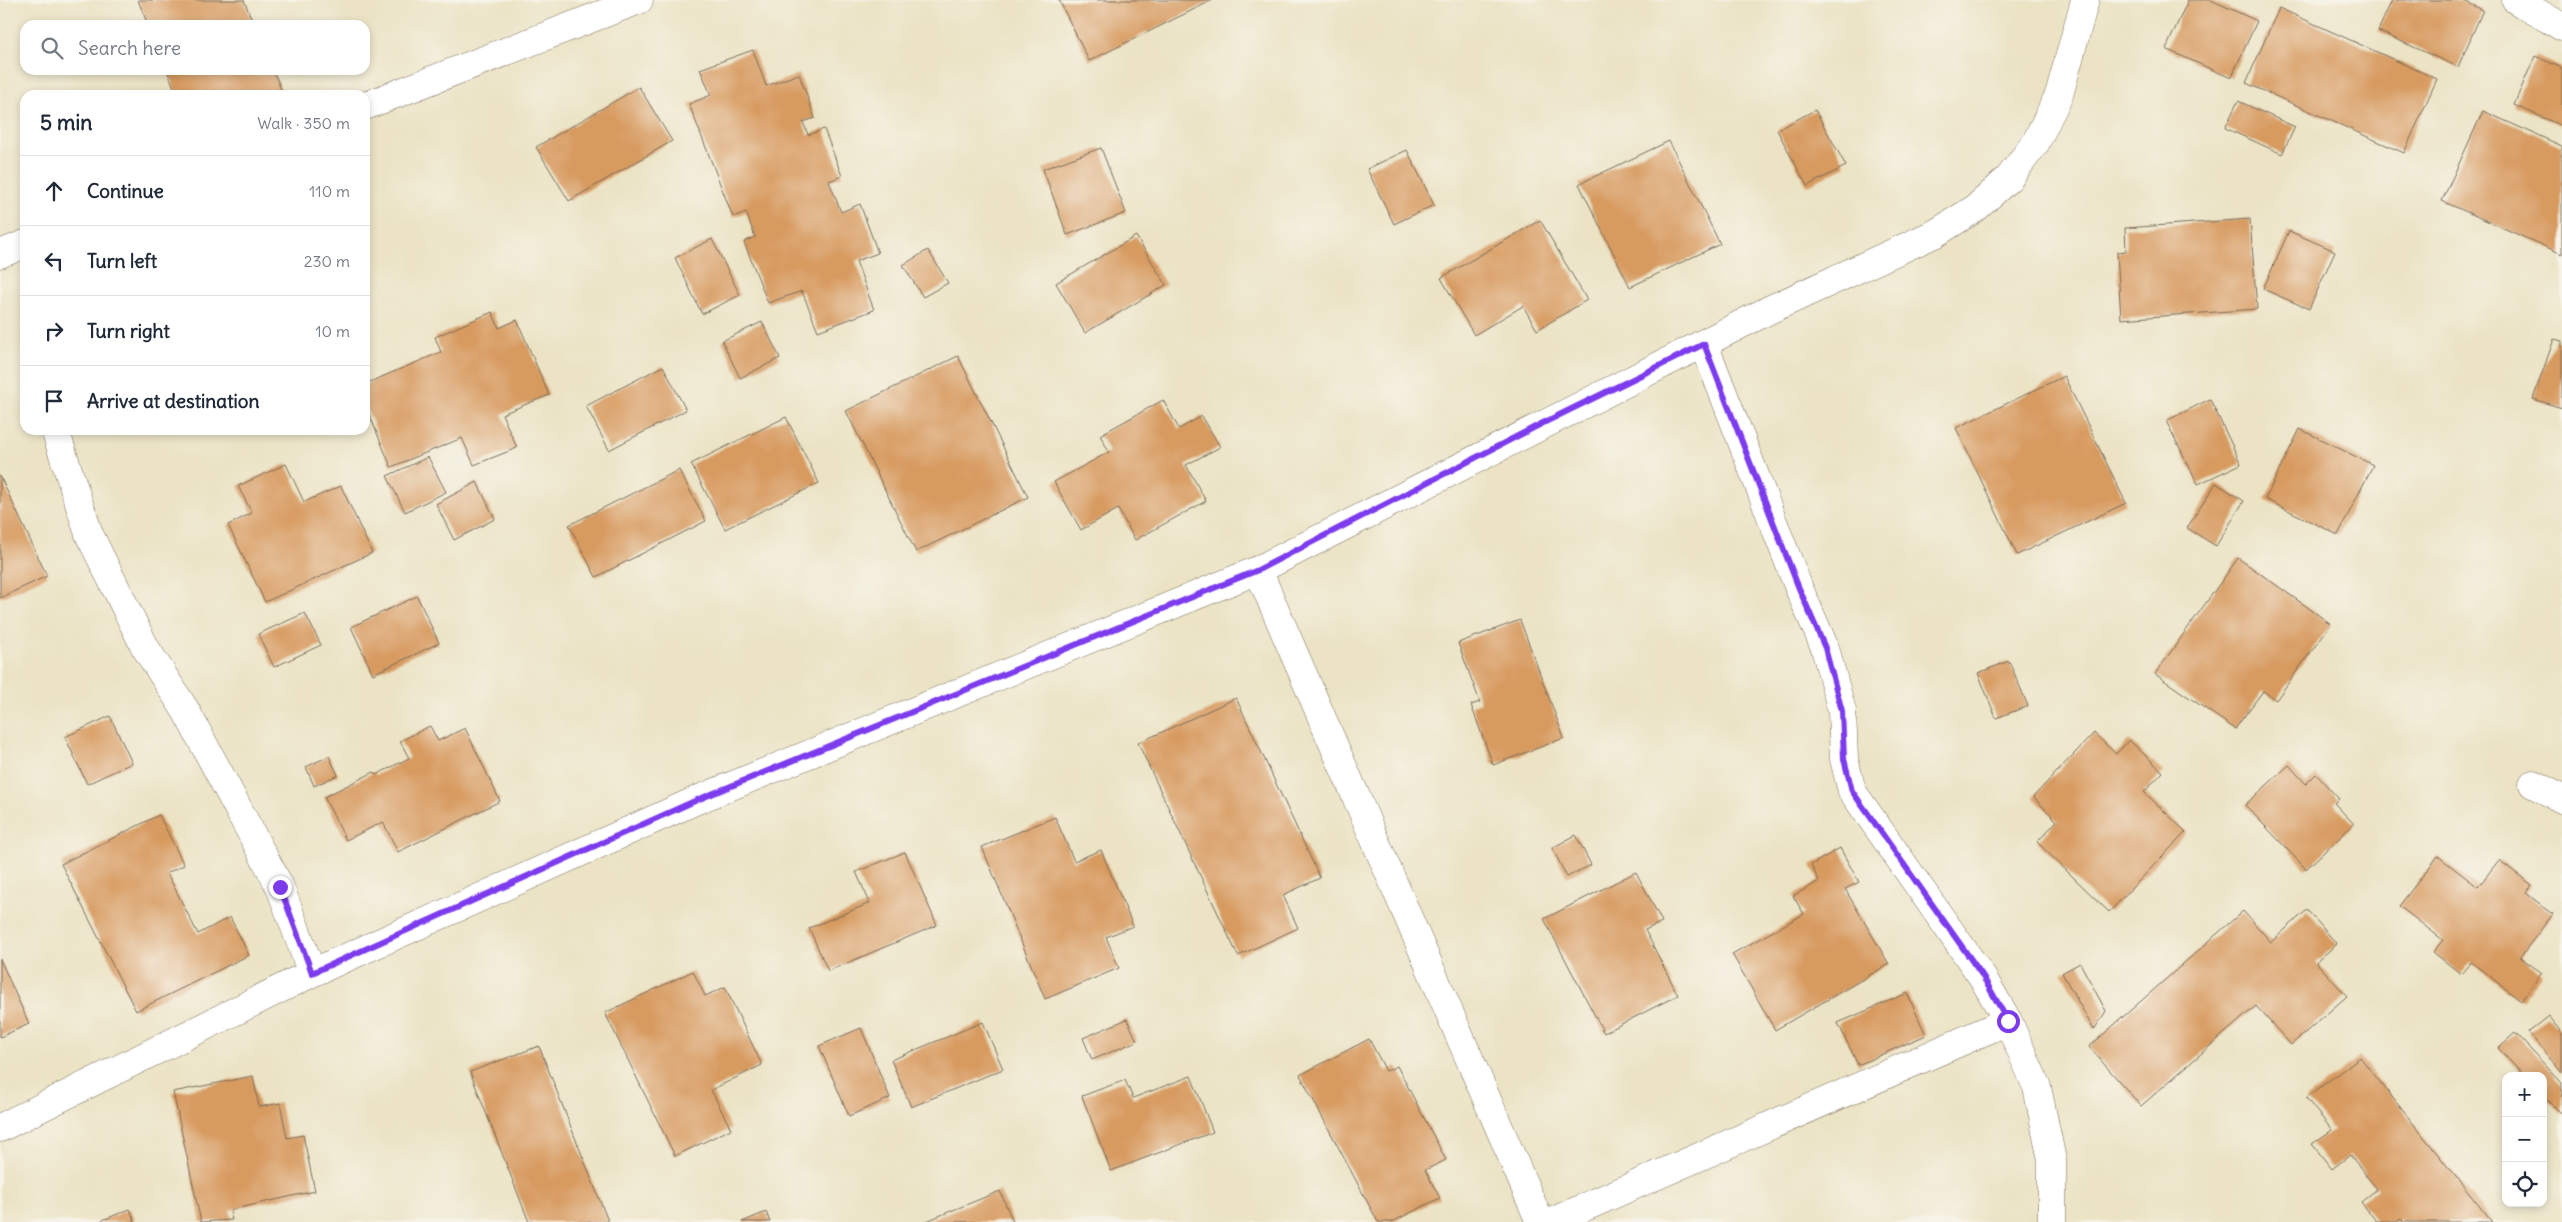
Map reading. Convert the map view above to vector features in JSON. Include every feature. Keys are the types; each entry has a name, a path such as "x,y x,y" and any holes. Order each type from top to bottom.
{"street":[{"path":"370,104 639,0"},
{"path":"0,1128 312,973 697,800 1258,570 1541,424 1771,309 1936,233 1976,208 2009,178 2036,142 2059,95 2085,0"},
{"path":"2516,0 2562,27"},
{"path":"0,254 20,246"},
{"path":"1704,344 1798,586 1825,648 1842,711 1844,759 1852,791 1982,975 2008,1021 2037,1087 2052,1160 2052,1222"},
{"path":"57,435 89,534 145,647 186,711 280,887 312,973"},
{"path":"1258,570 1540,1222"},
{"path":"2533,784 2562,799"},
{"path":"1551,1222 2008,1021"}],"building":[{"path":"138,0 244,0 252,20 146,20"},
{"path":"1059,0 1213,0 1089,61"},
{"path":"2188,0 2211,0 2257,21 2231,78 2166,49"},
{"path":"2392,0 2462,0 2483,10 2458,67 2378,31"},
{"path":"2279,8 2437,79 2404,153 2246,83"},
{"path":"753,50 766,86 799,74 815,118 803,122 808,135 824,129 842,176 829,181 841,212 860,204 878,253 856,261 874,310 818,331 802,291 768,303 744,242 755,237 746,212 733,217 689,104 711,95 700,69"},
{"path":"2535,56 2562,68 2562,126 2514,105"},
{"path":"169,75 275,75 281,89 278,90 175,90"},
{"path":"639,87 672,141 569,201 536,147"},
{"path":"2238,101 2295,127 2282,154 2225,128"},
{"path":"1815,110 1846,166 1807,186 1777,130"},
{"path":"2483,111 2562,146 2562,254 2442,201"},
{"path":"1669,141 1720,244 1630,287 1579,184"},
{"path":"1101,148 1126,213 1067,235 1043,169"},
{"path":"1407,150 1434,205 1394,224 1367,169"},
{"path":"2250,219 2257,309 2121,319 2117,252 2126,251 2125,228"},
{"path":"1540,220 1587,300 1537,330 1523,306 1474,335 1441,278"},
{"path":"2289,231 2335,251 2309,309 2263,289"},
{"path":"1136,236 1166,285 1085,333 1056,283"},
{"path":"712,239 740,295 702,314 675,258"},
{"path":"928,250 948,283 923,297 903,265"},
{"path":"492,312 499,328 517,320 549,395 502,414 517,448 474,465 462,438 391,467 370,416 370,382 441,352 435,337"},
{"path":"762,322 780,358 740,378 722,341"},
{"path":"2554,339 2562,341 2562,408 2533,399"},
{"path":"958,356 1028,497 916,552 846,411"},
{"path":"663,366 686,410 609,450 586,406"},
{"path":"2064,376 2126,503 2017,555 1956,428"},
{"path":"2210,399 2241,464 2198,484 2166,421"},
{"path":"1163,400 1179,429 1202,416 1220,447 1186,465 1206,501 1135,540 1118,509 1081,530 1054,482 1109,452 1100,435"},
{"path":"786,417 819,483 725,529 691,464"},
{"path":"2300,429 2373,465 2338,535 2265,499"},
{"path":"428,457 446,492 405,512 387,476"},
{"path":"286,464 304,502 341,486 372,553 265,602 228,525 252,513 238,486"},
{"path":"679,470 706,521 596,577 569,525"},
{"path":"0,476 47,576 0,598"},
{"path":"477,482 495,519 454,540 436,504"},
{"path":"2216,483 2244,501 2216,546 2187,528"},
{"path":"2238,558 2331,624 2276,700 2263,691 2235,729 2155,674"},
{"path":"417,596 439,643 373,674 351,627"},
{"path":"305,613 321,645 274,667 258,634"},
{"path":"1520,620 1564,738 1493,765 1471,705 1480,702 1458,643"},
{"path":"2009,661 2028,706 1996,718 1978,673"},
{"path":"1236,698 1320,878 1283,895 1298,928 1238,956 1138,743"},
{"path":"110,716 132,763 87,784 65,737"},
{"path":"430,726 438,741 465,728 500,801 398,852 383,822 346,840 324,797 374,772 376,775 409,758 400,741"},
{"path":"2094,733 2116,754 2129,740 2163,772 2144,792 2186,832 2109,912 2037,842 2057,821 2033,797"},
{"path":"329,756 338,775 314,786 306,767"},
{"path":"2289,765 2306,784 2316,774 2339,799 2334,803 2354,824 2306,869 2245,805"},
{"path":"159,815 184,865 167,873 198,934 230,917 249,955 136,1011 61,864"},
{"path":"1055,817 1074,861 1101,850 1133,926 1106,937 1119,968 1045,999 982,847"},
{"path":"1576,835 1591,865 1567,877 1552,848"},
{"path":"1840,848 1859,882 1845,889 1889,964 1775,1030 1732,954 1804,914 1793,896 1819,881 1811,865"},
{"path":"905,852 937,925 828,971 809,928 870,903 856,872"},
{"path":"2438,856 2478,887 2499,860 2532,885 2526,893 2553,914 2520,957 2542,973 2521,1001 2471,962 2461,974 2433,952 2443,940 2399,906"},
{"path":"1636,872 1662,922 1645,930 1678,995 1604,1033 1544,919"},
{"path":"2307,910 2337,944 2316,962 2347,996 2291,1045 2256,1006 2141,1106 2089,1047 2243,911 2271,942"},
{"path":"0,959 29,1024 0,1037"},
{"path":"2080,963 2106,1011 2094,1030 2062,973"},
{"path":"693,971 705,996 725,987 762,1065 711,1090 731,1129 675,1156 605,1013"},
{"path":"1907,993 1926,1035 1858,1065 1838,1023"},
{"path":"2548,1016 2562,1033 2562,1073 2528,1032"},
{"path":"1127,1019 1137,1041 1092,1060 1083,1038"},
{"path":"983,1022 1003,1069 911,1107 891,1060"},
{"path":"861,1028 890,1098 849,1116 819,1046"},
{"path":"2515,1033 2562,1083 2561,1114 2547,1100 2547,1072 2520,1072 2498,1048"},
{"path":"1369,1039 1386,1071 1397,1066 1446,1160 1425,1170 1440,1198 1392,1222 1378,1222 1300,1075"},
{"path":"539,1046 608,1221 529,1222 470,1072"},
{"path":"2360,1057 2492,1222 2403,1222 2401,1219 2397,1222 2377,1222 2361,1202 2377,1189 2350,1155 2332,1169 2312,1144 2332,1130 2306,1098"},
{"path":"253,1076 259,1107 280,1103 287,1138 303,1135 315,1191 230,1210 232,1220 201,1222 173,1092"},
{"path":"1191,1076 1213,1132 1111,1171 1082,1096 1125,1080 1133,1098"},
{"path":"1000,1191 1013,1222 924,1222"},
{"path":"130,1209 135,1222 98,1222"},
{"path":"766,1212 770,1222 742,1222"}],"route":[{"path":"280,887 312,973 697,800 1258,570 1541,424 1704,344 1798,586 1825,648 1842,711 1844,759 1852,791 1982,975 2008,1021"}]}
